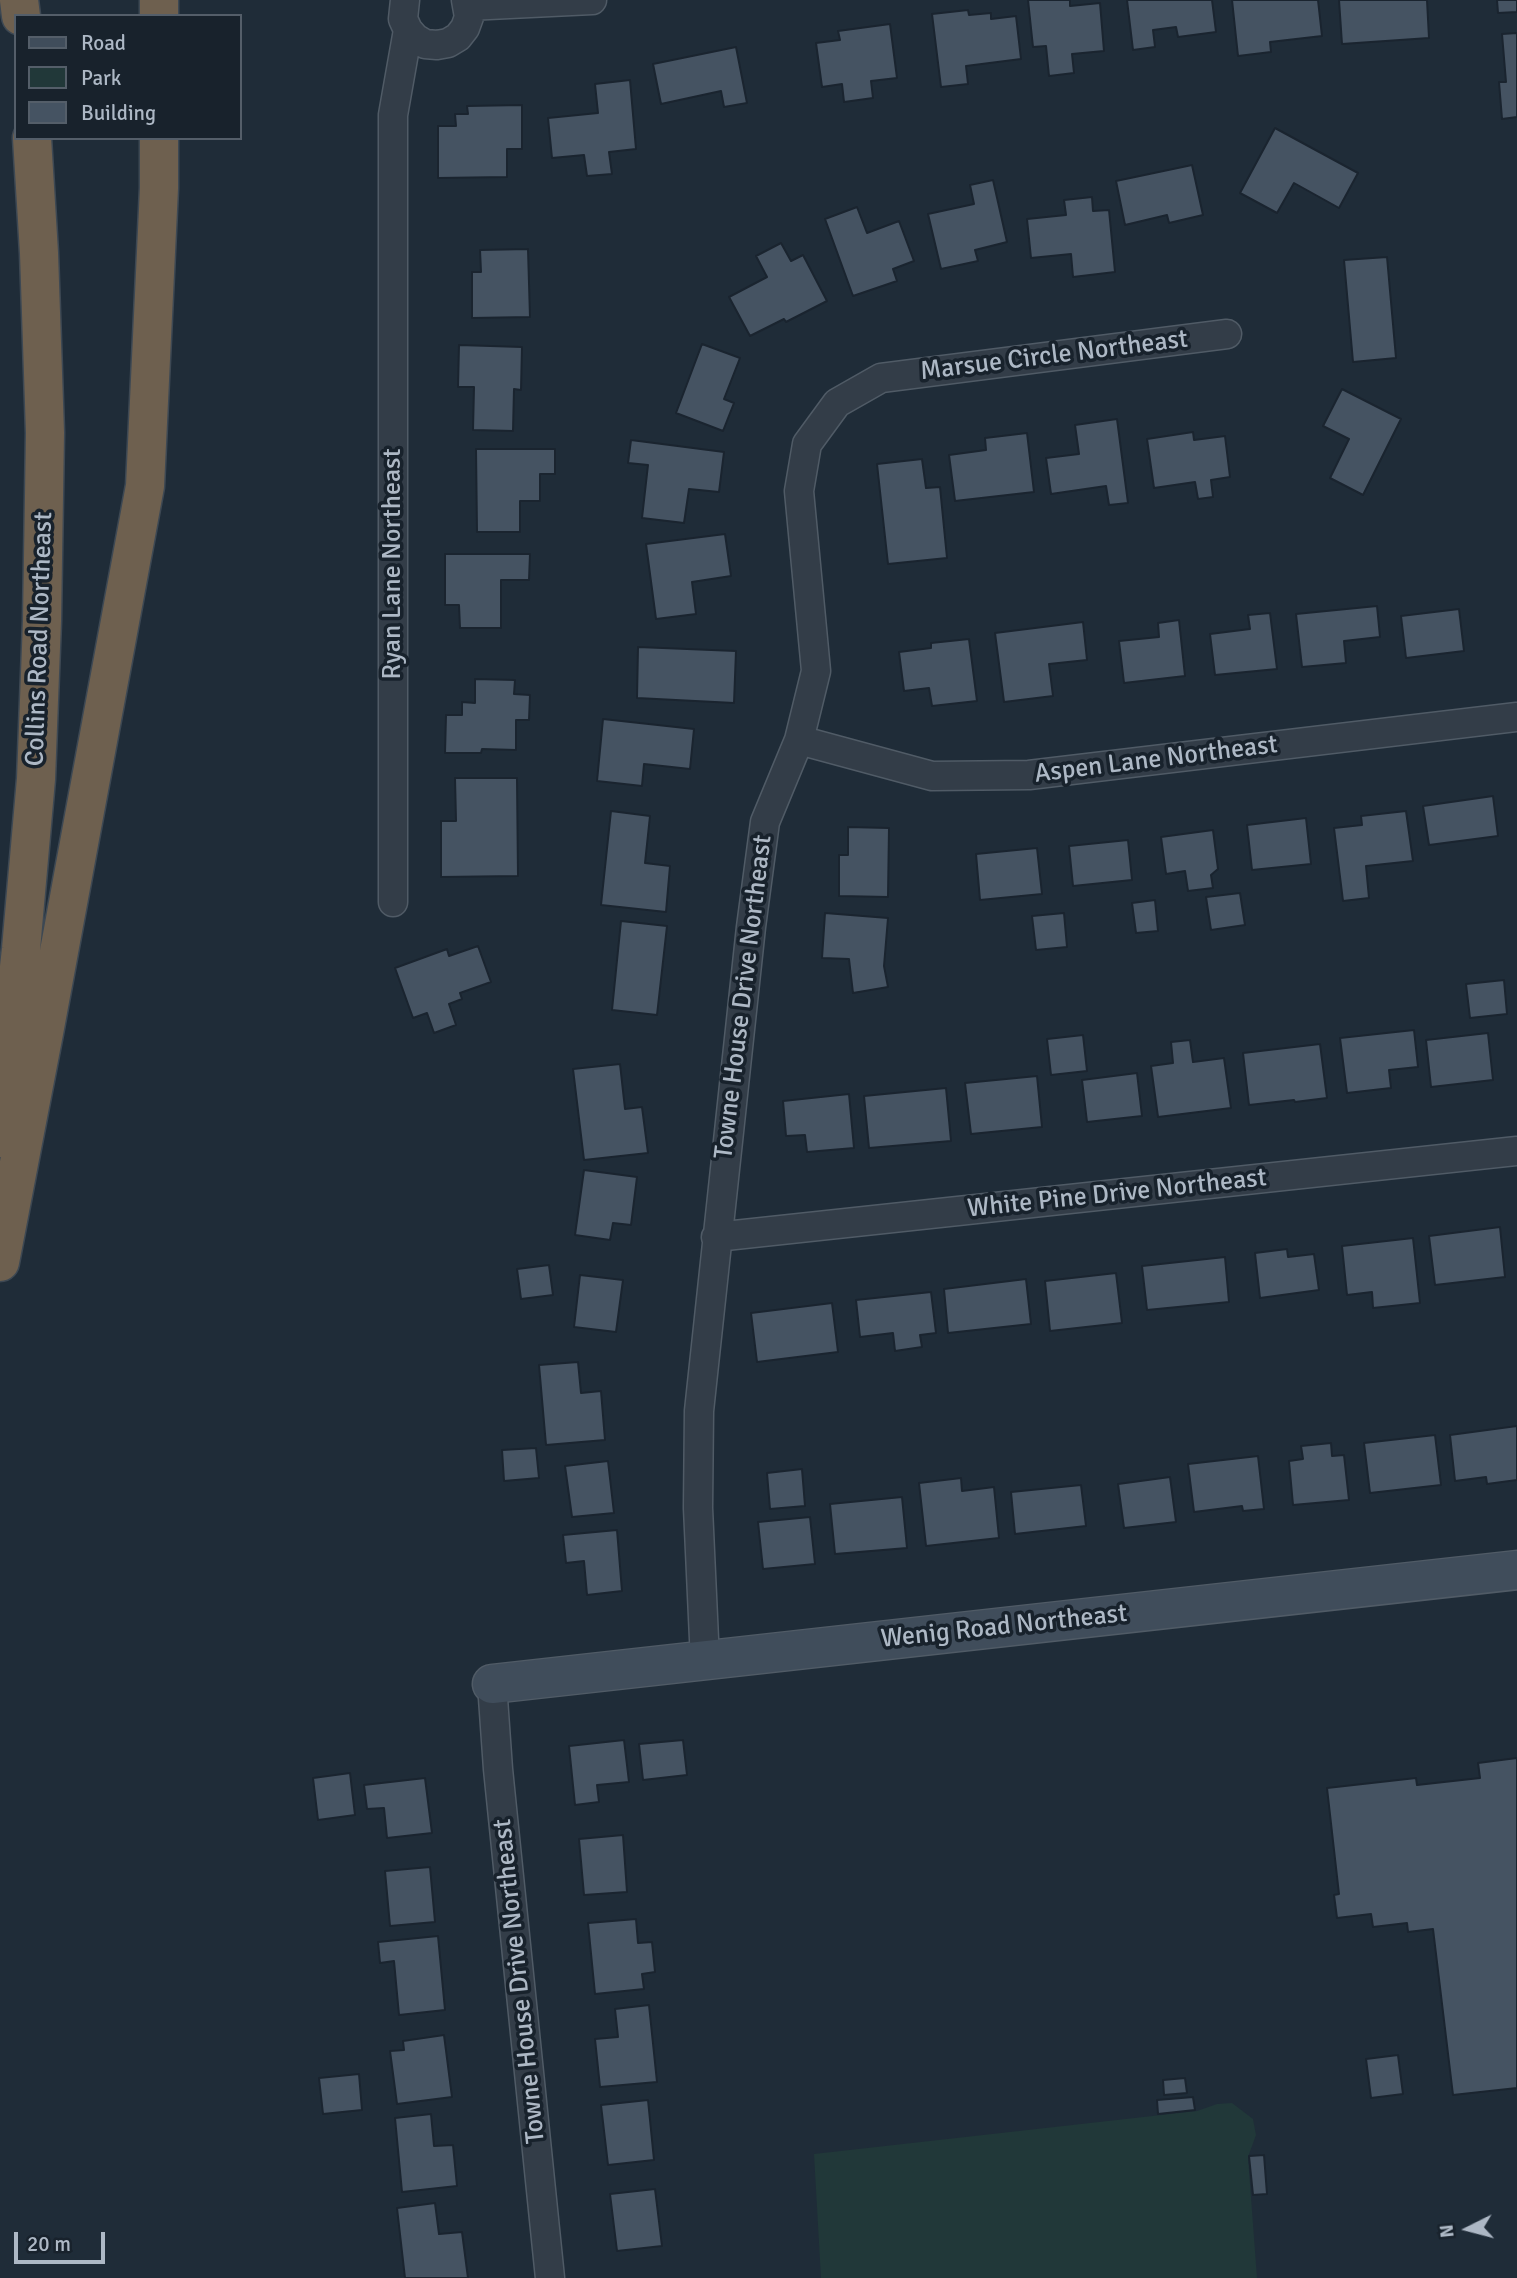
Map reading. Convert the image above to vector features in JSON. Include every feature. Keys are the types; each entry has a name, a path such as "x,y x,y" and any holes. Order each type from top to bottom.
{"highway":[{"name":"Collins Road Northeast","path":"0,1138 35,792 42,621 45,433 32,140"},
{"path":"0,1262 145,486 159,140"}],"street":[{"name":"Ryan Lane Northeast","path":"393,902 393,116 408,30 403,19 405,0"},
{"path":"408,30 425,44 437,45 458,37 465,28 469,17 467,3 589,0"},
{"name":"Marsue Circle Northeast","path":"881,378 1227,334"},
{"name":"Towne House Drive Northeast","path":"705,1661 698,1507 699,1411 716,1237 765,822 799,740 816,671 799,491 807,444 837,403 881,378"},
{"name":"Aspen Lane Northeast","path":"799,740 932,776 1029,775 1517,718"},
{"name":"White Pine Drive Northeast","path":"716,1237 1517,1151"},
{"name":"Wenig Road Northeast","path":"492,1685 1517,1570"},
{"name":"Towne House Drive Northeast","path":"492,1685 498,1769 550,2278"}],"green space":[{"path":"1232,2103 1253,2119 1256,2135 1248,2157 1257,2278 821,2278 814,2154 1197,2111 1217,2104"}],"building":[{"path":"1028,0 1070,0 1070,6 1100,3 1104,51 1072,54 1074,73 1049,76 1046,46 1033,47"},
{"path":"1127,0 1212,0 1216,32 1178,37 1176,27 1153,30 1155,47 1133,50"},
{"path":"1232,0 1318,0 1322,36 1270,42 1271,52 1238,56"},
{"path":"1339,0 1427,0 1429,38 1342,44"},
{"path":"1497,0 1517,0 1517,12 1498,13"},
{"path":"968,10 969,15 991,13 991,19 1016,16 1021,59 966,66 968,84 941,87 932,14"},
{"path":"890,24 897,78 871,81 873,98 844,102 842,84 822,87 816,43 840,40 838,31"},
{"path":"1517,33 1517,117 1502,119 1499,82 1506,82 1502,34"},
{"path":"736,47 747,103 724,107 721,91 661,104 653,64"},
{"path":"630,80 636,149 609,152 612,174 587,176 584,155 552,158 548,118 598,113 595,84"},
{"path":"522,105 522,149 507,149 507,177 438,178 438,126 456,126 455,114 468,114 467,106"},
{"path":"1275,128 1358,173 1339,208 1294,183 1277,213 1240,193"},
{"path":"1192,165 1203,215 1169,223 1167,215 1125,225 1116,181"},
{"path":"993,180 1007,242 975,250 978,261 941,269 928,214 974,204 970,185"},
{"path":"1092,197 1093,211 1109,210 1115,272 1073,277 1071,254 1031,258 1027,219 1066,215 1064,200"},
{"path":"857,207 867,233 899,221 914,261 893,269 897,281 853,296 825,219"},
{"path":"781,243 791,261 803,255 827,301 786,322 784,319 750,336 729,297 767,277 756,256"},
{"path":"528,249 530,317 472,318 472,272 481,272 480,250"},
{"path":"1387,257 1396,358 1353,362 1344,260"},
{"path":"702,344 740,358 724,399 734,403 723,431 676,413"},
{"path":"459,345 522,347 521,390 514,389 513,431 473,430 474,387 458,387"},
{"path":"1342,389 1401,419 1363,495 1330,478 1349,439 1323,426"},
{"path":"1117,419 1128,503 1109,505 1106,486 1051,494 1046,458 1079,454 1075,425"},
{"path":"1193,432 1194,440 1225,436 1230,477 1211,480 1213,497 1198,499 1195,482 1154,488 1147,439"},
{"path":"1027,433 1034,492 955,501 949,455 986,450 985,438"},
{"path":"631,440 724,452 719,492 689,489 684,523 642,518 648,465 628,463"},
{"path":"476,449 555,449 555,474 540,474 540,501 520,501 520,532 477,532"},
{"path":"922,459 926,488 940,487 947,558 888,564 877,464"},
{"path":"725,534 731,576 692,582 696,614 656,619 646,544"},
{"path":"445,554 530,554 529,580 501,580 501,628 460,628 459,605 445,605"},
{"path":"1377,606 1380,637 1344,641 1346,663 1302,667 1296,614"},
{"path":"1459,609 1464,651 1406,658 1401,616"},
{"path":"1270,613 1277,669 1215,675 1210,634 1250,629 1248,615"},
{"path":"1179,620 1185,676 1124,683 1119,641 1159,637 1158,623"},
{"path":"1083,622 1087,660 1049,664 1053,696 1004,702 995,633"},
{"path":"969,639 977,701 932,706 929,688 904,691 899,652 931,648 931,643"},
{"path":"638,647 736,651 734,703 637,698"},
{"path":"475,679 515,680 514,694 530,695 529,720 516,720 516,750 482,749 481,753 445,753 446,715 462,715 462,702 475,703"},
{"path":"603,719 694,729 690,769 644,764 642,786 597,781"},
{"path":"455,778 517,778 518,876 441,877 441,821 456,821"},
{"path":"1493,796 1498,836 1429,845 1423,806"},
{"path":"611,811 650,816 645,863 670,866 666,912 601,905"},
{"path":"1406,811 1413,861 1366,866 1369,898 1343,901 1334,828 1362,825 1361,816"},
{"path":"1306,818 1311,864 1252,870 1247,825"},
{"path":"848,827 889,828 888,897 839,896 839,855 848,855"},
{"path":"1213,830 1218,869 1211,875 1213,888 1188,891 1185,871 1166,874 1161,837"},
{"path":"1128,840 1132,880 1073,886 1069,846"},
{"path":"1037,848 1042,894 980,900 976,854"},
{"path":"1240,893 1245,925 1211,930 1206,897"},
{"path":"1155,900 1158,931 1136,933 1132,903"},
{"path":"825,913 888,918 884,966 888,987 853,993 849,959 822,958"},
{"path":"1064,913 1067,947 1036,950 1032,916"},
{"path":"621,921 667,926 657,1015 612,1010"},
{"path":"478,946 491,982 460,993 462,999 449,1004 456,1025 434,1033 427,1013 413,1018 395,968 447,949 449,956"},
{"path":"1504,980 1507,1014 1470,1018 1466,984"},
{"path":"1414,1030 1418,1067 1389,1070 1391,1088 1347,1093 1340,1038"},
{"path":"1488,1033 1493,1080 1431,1087 1426,1040"},
{"path":"1083,1035 1087,1071 1051,1075 1047,1039"},
{"path":"1190,1040 1193,1062 1224,1058 1231,1108 1158,1117 1151,1066 1173,1063 1171,1042"},
{"path":"1320,1044 1327,1098 1249,1105 1243,1053"},
{"path":"620,1064 625,1109 642,1107 648,1153 584,1160 573,1069"},
{"path":"1137,1073 1142,1116 1087,1122 1082,1080"},
{"path":"1037,1076 1042,1127 971,1134 965,1083"},
{"path":"946,1088 951,1141 869,1148 864,1096"},
{"path":"849,1094 854,1148 807,1152 805,1135 786,1136 783,1101"},
{"path":"584,1170 637,1177 631,1225 613,1223 610,1240 575,1235"},
{"path":"1500,1227 1505,1277 1435,1285 1429,1236"},
{"path":"1413,1238 1420,1303 1373,1308 1372,1292 1347,1295 1342,1246"},
{"path":"1287,1249 1288,1257 1314,1254 1319,1290 1260,1298 1255,1253"},
{"path":"1225,1257 1229,1302 1147,1310 1142,1266"},
{"path":"549,1265 553,1295 521,1299 517,1269"},
{"path":"1116,1273 1122,1323 1050,1331 1045,1281"},
{"path":"580,1275 623,1280 616,1332 574,1327"},
{"path":"1026,1279 1031,1324 948,1333 944,1289"},
{"path":"931,1292 936,1333 920,1335 922,1347 895,1351 893,1333 860,1337 856,1300"},
{"path":"832,1303 838,1352 757,1362 751,1313"},
{"path":"578,1362 581,1393 601,1391 605,1440 546,1445 539,1365"},
{"path":"1517,1426 1517,1480 1487,1484 1486,1477 1455,1481 1450,1435"},
{"path":"1435,1435 1441,1485 1370,1493 1364,1443"},
{"path":"1331,1443 1332,1456 1344,1455 1349,1500 1293,1505 1289,1461 1303,1459 1301,1446"},
{"path":"536,1448 539,1478 504,1481 502,1450"},
{"path":"1258,1456 1264,1509 1243,1511 1242,1506 1194,1512 1188,1464"},
{"path":"608,1461 614,1513 572,1517 565,1466"},
{"path":"802,1469 805,1506 770,1509 767,1473"},
{"path":"1170,1477 1176,1522 1124,1528 1118,1484"},
{"path":"961,1478 962,1491 994,1487 999,1538 926,1546 919,1483"},
{"path":"1081,1485 1086,1526 1015,1534 1011,1492"},
{"path":"902,1497 907,1548 835,1554 830,1504"},
{"path":"810,1517 815,1564 763,1569 758,1522"},
{"path":"617,1530 622,1591 587,1595 584,1561 566,1563 563,1535"},
{"path":"624,1740 629,1782 597,1785 599,1802 575,1805 569,1746"},
{"path":"683,1740 687,1775 643,1780 639,1744"},
{"path":"1517,1758 1517,2088 1453,2095 1433,1929 1408,1932 1407,1923 1373,1927 1371,1914 1337,1918 1334,1895 1339,1894 1327,1788 1416,1778 1417,1785 1480,1778 1478,1763"},
{"path":"350,1773 355,1815 318,1820 313,1778"},
{"path":"425,1778 432,1833 387,1838 384,1808 367,1809 364,1785"},
{"path":"623,1835 627,1892 584,1895 579,1839"},
{"path":"430,1867 435,1922 390,1926 385,1871"},
{"path":"636,1919 638,1943 652,1942 655,1972 642,1974 644,1989 595,1994 588,1923"},
{"path":"438,1936 445,2010 399,2015 394,1961 380,1963 378,1942"},
{"path":"649,2005 657,2082 600,2087 595,2039 618,2037 615,2009"},
{"path":"444,2035 452,2097 397,2104 390,2051 404,2050 403,2041"},
{"path":"1398,2055 1403,2094 1371,2098 1366,2059"},
{"path":"359,2074 362,2110 323,2114 319,2078"},
{"path":"1185,2078 1187,2093 1164,2095 1163,2080"},
{"path":"1193,2097 1195,2110 1158,2114 1157,2100"},
{"path":"648,2100 654,2160 608,2165 601,2105"},
{"path":"431,2114 434,2146 453,2145 457,2186 402,2192 395,2118"},
{"path":"1264,2155 1267,2194 1253,2195 1249,2156"},
{"path":"655,2189 662,2246 617,2251 610,2194"},
{"path":"435,2203 439,2234 462,2232 468,2278 405,2278 397,2208"}]}
